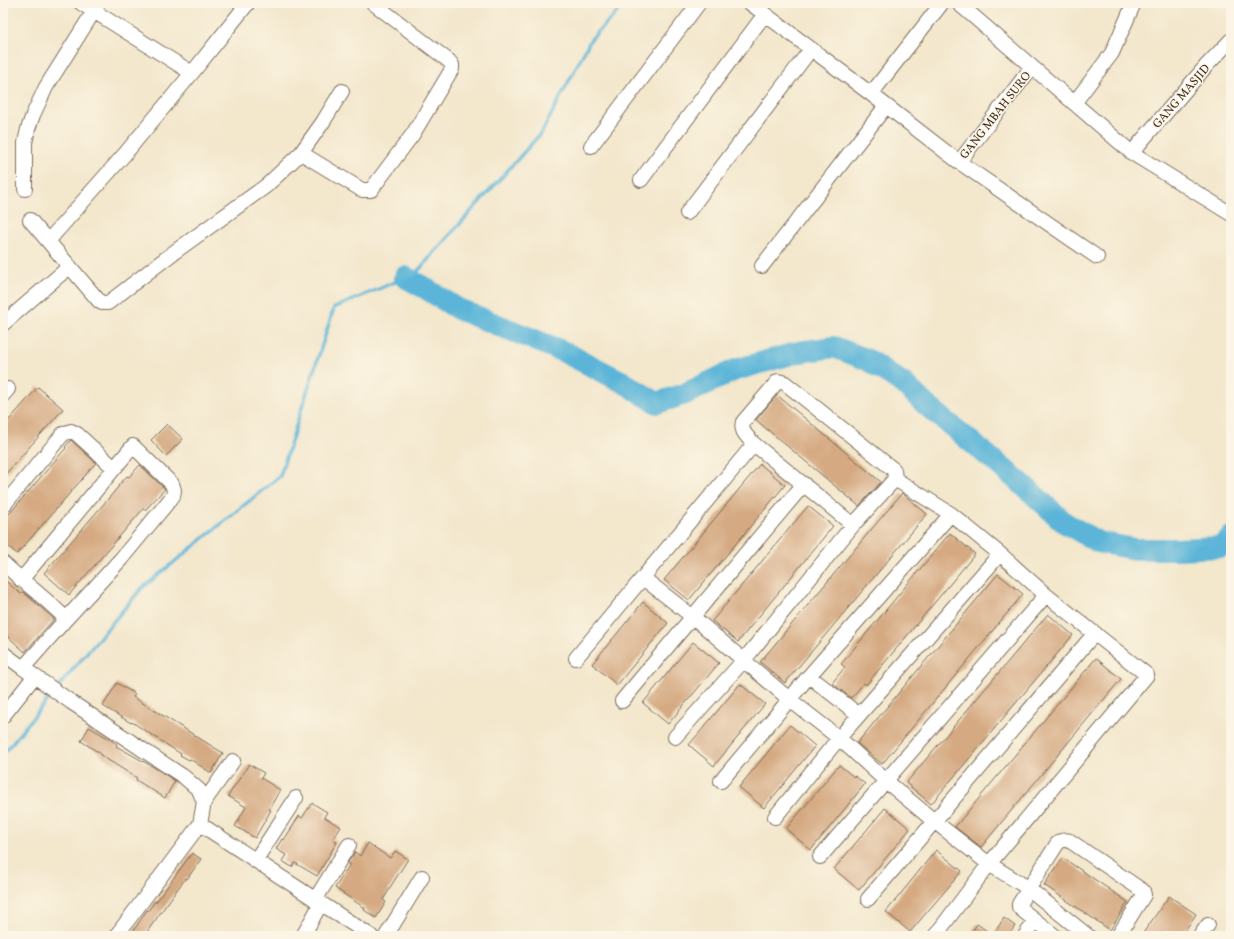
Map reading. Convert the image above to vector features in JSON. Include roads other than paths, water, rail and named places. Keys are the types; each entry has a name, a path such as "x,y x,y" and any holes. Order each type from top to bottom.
{"street":[{"path":"81,3 96,7 192,73"},
{"path":"48,241 124,155 248,3"},
{"path":"301,154 362,190 371,190 413,134 452,69 452,65 449,61 373,3"},
{"path":"591,146 699,3"},
{"path":"750,3 959,162 1097,257"},
{"path":"871,94 942,3"},
{"path":"958,3 1132,152 1231,214"},
{"path":"1075,102 1112,53 1134,3"},
{"path":"25,189 26,143 32,114 46,87 96,7"},
{"path":"641,180 765,14"},
{"name":"GANG MASJID","path":"1132,152 1207,65 1231,40"},
{"path":"687,213 811,49"},
{"name":"GANG MBAH SURO","path":"959,162 1032,67"},
{"path":"30,220 99,301 102,303 108,303 173,253 266,186 301,154 342,91"},
{"path":"762,266 886,106"},
{"path":"3,324 69,267"},
{"path":"675,737 744,660 853,525 895,479 894,470 785,383 778,381 743,422 742,431 754,444 853,525"},
{"path":"3,506 64,434 71,431 78,434 114,468"},
{"path":"576,658 754,444"},
{"path":"3,716 34,676 66,619 121,559 173,496 174,490 172,484 133,446 21,580"},
{"path":"895,479 951,514 1000,554 1046,595 1147,675 989,864 935,936"},
{"path":"622,701 804,484"},
{"path":"721,781 809,676 951,514"},
{"path":"775,817 839,738 1000,554"},
{"path":"3,563 66,619"},
{"path":"643,578 693,617 790,699 839,738 886,781 934,821 989,864 1028,888 1088,936"},
{"path":"820,857 1046,595"},
{"path":"868,899 1094,633"},
{"path":"3,652 71,702 184,777 199,790 204,802"},
{"path":"809,676 859,715"},
{"path":"116,936 200,824 204,802 233,761"},
{"path":"255,860 296,798"},
{"path":"200,824 371,936"},
{"path":"1055,936 1019,907 1019,904 1056,844 1065,840 1070,841 1144,891 1144,895 1118,936"},
{"path":"303,936 318,902 349,845"},
{"path":"386,936 422,877"},
{"path":"1024,936 1035,921"}],"waterway":[{"path":"57,688 141,589 280,476 334,308 416,273 542,132 591,39 626,3"},
{"path":"405,277 458,309 562,351 623,382 657,403 685,394 735,370 799,352 834,347 868,360 904,384 925,404 1022,484 1065,523 1098,542 1135,549 1178,549 1221,547 1231,537"},
{"path":"3,754 53,693"}]}
